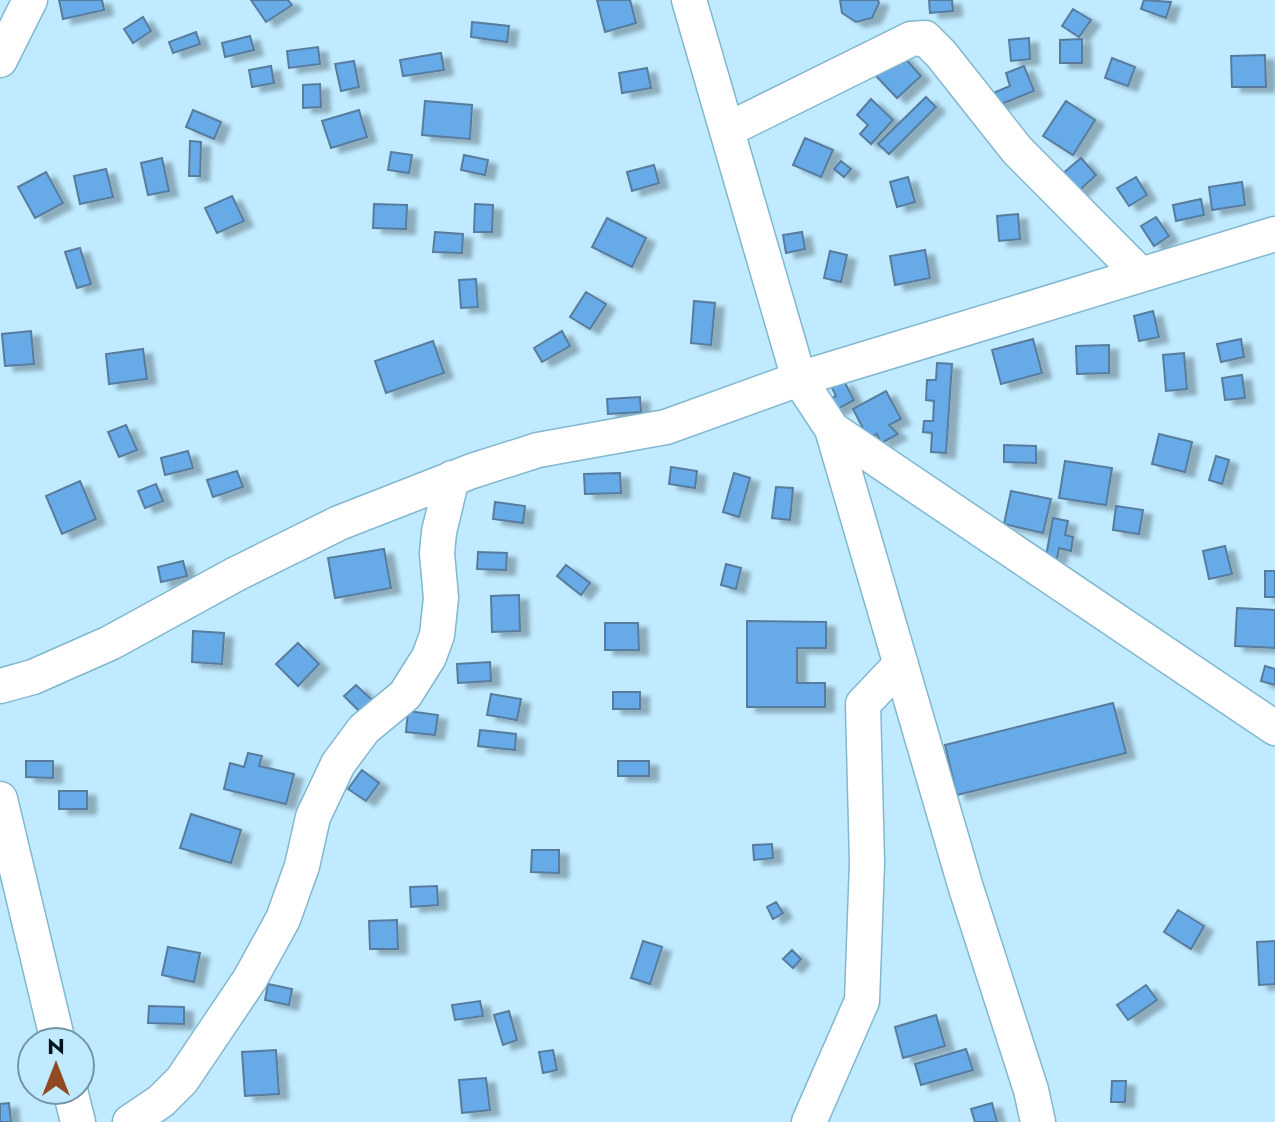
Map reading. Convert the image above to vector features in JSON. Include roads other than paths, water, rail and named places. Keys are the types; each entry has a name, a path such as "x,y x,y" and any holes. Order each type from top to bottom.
{"street":[{"path":"0,60 30,0"},
{"path":"689,0 799,379 832,429 966,888 1031,1090 1038,1122"},
{"path":"727,130 911,39 925,38 1017,150 1141,275"},
{"path":"0,686 33,677 110,643 236,574 339,523 452,478 538,450 666,427 799,379 1275,234"},
{"path":"832,429 1275,728"},
{"path":"130,1122 161,1101 182,1080 250,979 283,919 302,866 313,817 338,764 364,729 405,695 429,657 437,635 441,598 437,553 439,532 452,478"},
{"path":"809,1122 862,1001 867,863 863,704 901,664"},
{"path":"0,799 54,1026"}]}
